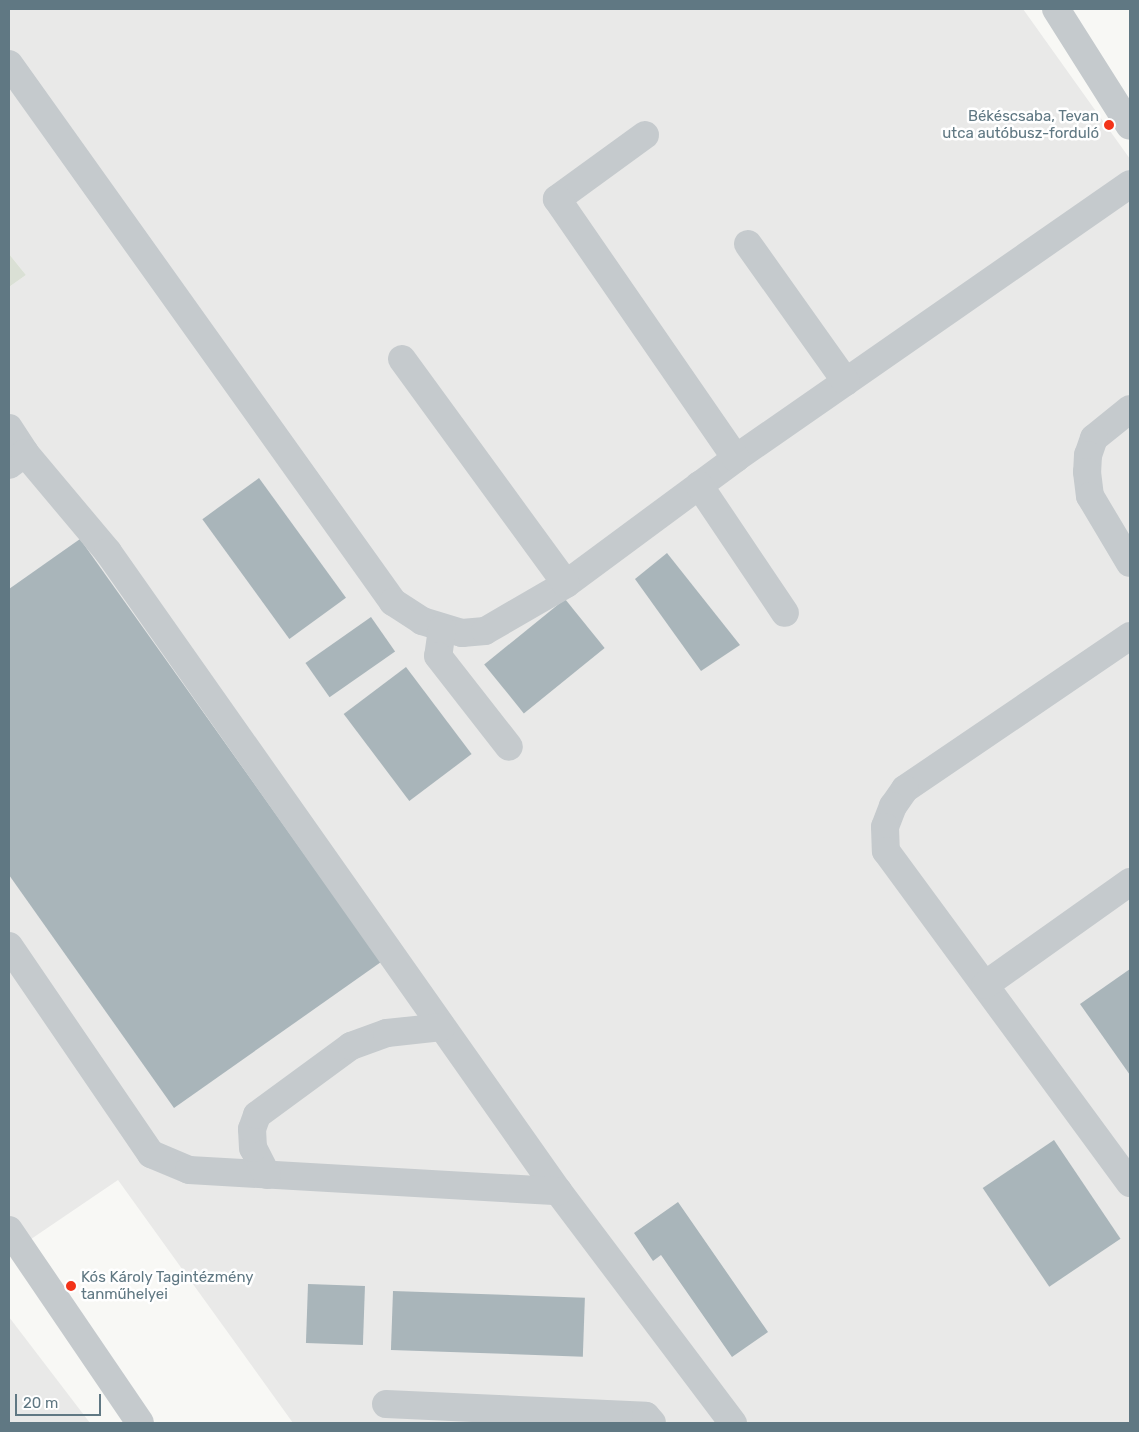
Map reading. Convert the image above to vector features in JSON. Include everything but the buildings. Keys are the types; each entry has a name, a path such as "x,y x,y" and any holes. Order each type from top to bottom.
{"street":[{"path":"1056,9 1130,126"},
{"path":"9,64 393,602 422,622 462,633 484,631 566,584 736,458 1130,184"},
{"path":"645,135 557,199 736,458"},
{"path":"748,244 846,382"},
{"path":"402,359 566,584"},
{"path":"1130,410 1094,438 1088,455 1087,472 1090,496 1130,563"},
{"path":"9,428 17,459 108,552 558,1191 733,1423"},
{"path":"699,485 785,613"},
{"path":"442,629 438,656 509,747"},
{"path":"1130,636 905,789 893,806 885,827 886,850 1130,1183"},
{"path":"985,984 1130,882"},
{"path":"9,946 151,1154 189,1170 558,1191"},
{"path":"267,1175 253,1148 252,1129 257,1115 351,1046 387,1033 442,1028"},
{"path":"9,1230 140,1423"},
{"path":"386,1404 646,1416 652,1423"}],"shaded area":[{"path":"9,9 1023,9 1130,159 1130,1423 293,1423 118,1180 9,1254 9,287 26,275 9,254"},
{"path":"9,254 26,275 9,287"},
{"path":"9,1317 90,1423 9,1423"}],"place":[{"name":"Békéscsaba, Tevan utca autóbusz-forduló","path":"1109,125"},
{"name":"Kós Károly Tagintézmény tanműhelyei","path":"71,1286"}]}
